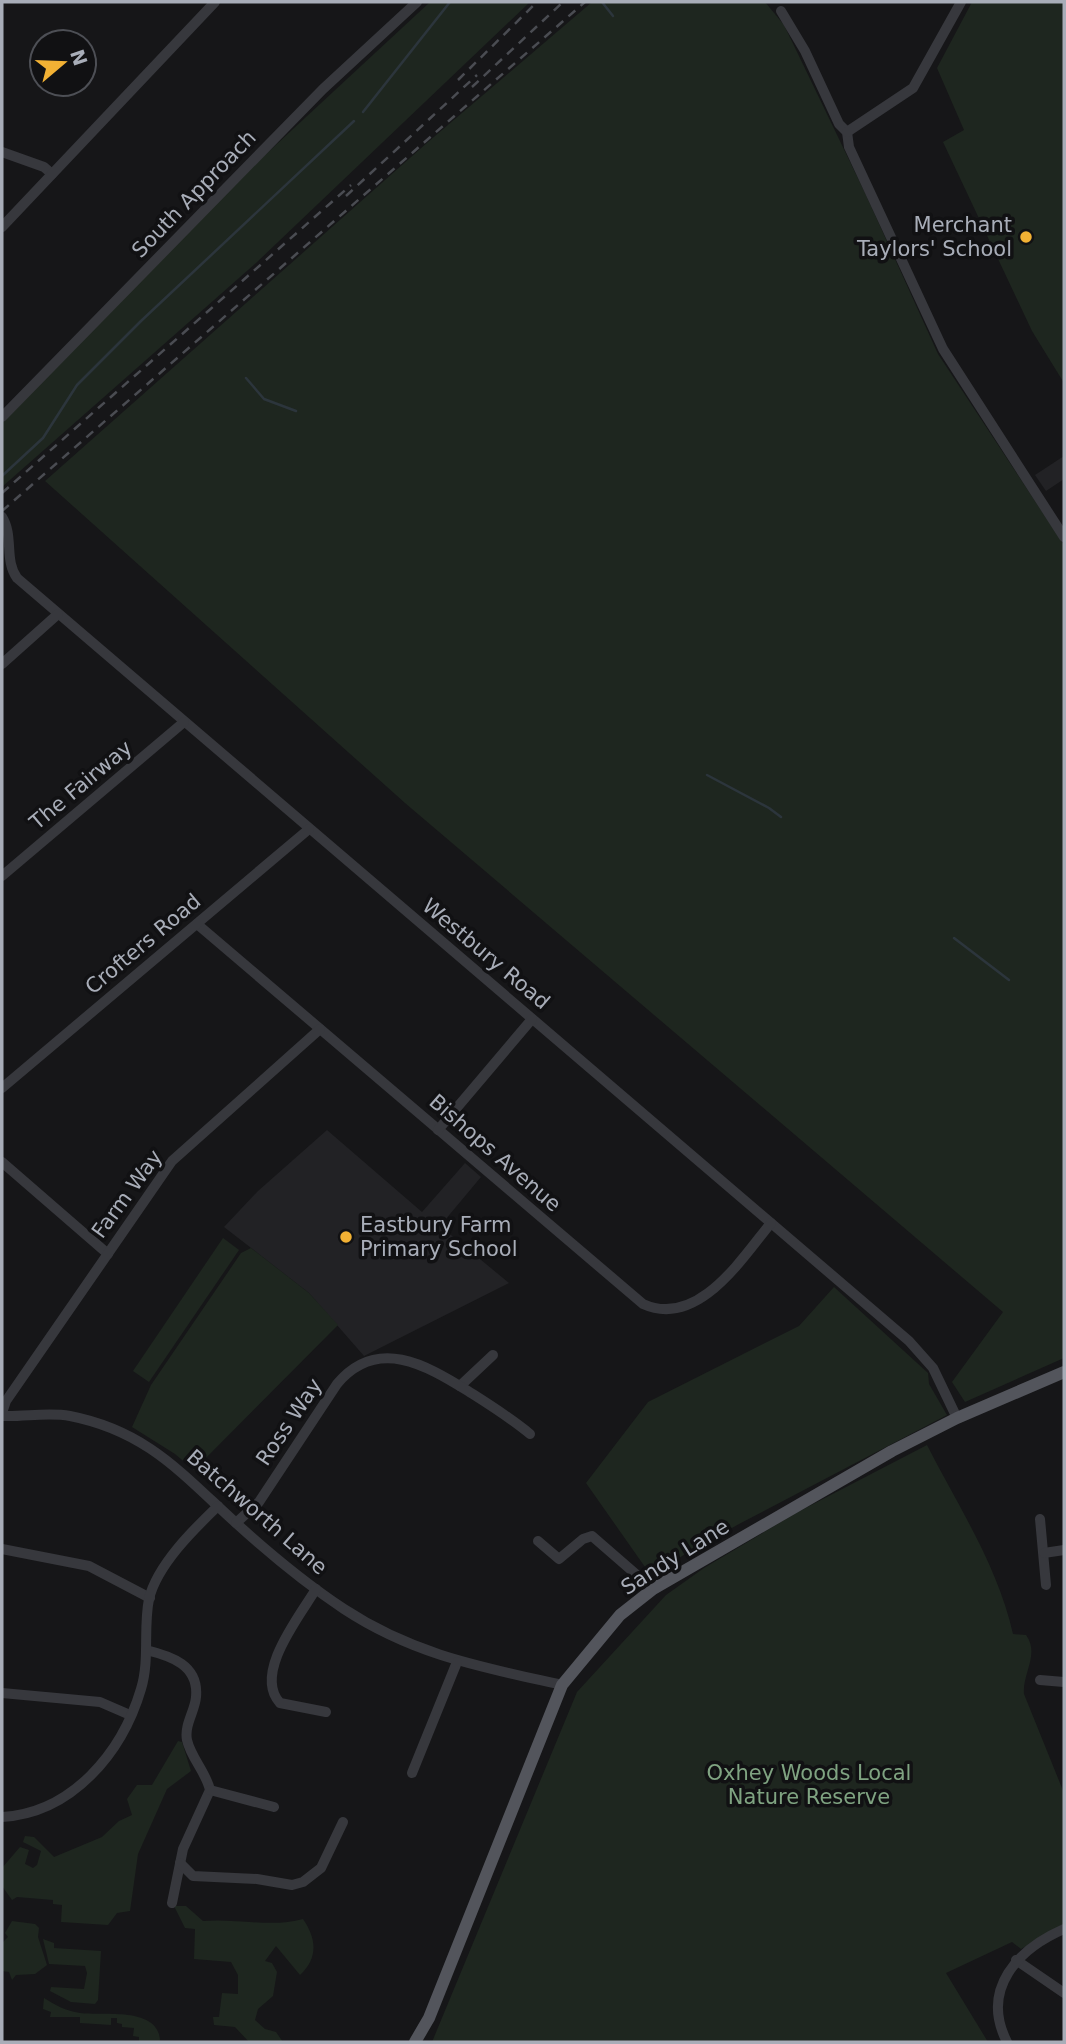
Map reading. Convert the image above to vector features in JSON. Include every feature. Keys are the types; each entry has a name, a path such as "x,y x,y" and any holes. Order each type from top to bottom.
{"main road":[{"name":"Sandy Lane","path":"415,2042 432,2011 562,1685 620,1615 653,1589 891,1451 957,1418 1064,1372"}],"street":[{"path":"2,227 215,2"},
{"name":"South Approach","path":"2,417 323,89 417,2"},
{"path":"847,132 905,95 919,81 961,2"},
{"path":"781,11 805,51 839,124 847,132 849,147 934,332 960,378 1064,537"},
{"path":"2,152 44,167 52,174"},
{"name":"Westbury Road","path":"2,517 10,535 14,574 925,1357 957,1418"},
{"path":"2,664 58,614"},
{"name":"The Fairway","path":"2,876 184,722"},
{"name":"Crofters Road","path":"2,1087 309,829"},
{"name":"Bishops Avenue","path":"197,924 636,1300 657,1309 685,1305 710,1292 771,1223"},
{"path":"438,1130 533,1019"},
{"name":"Farm Way","path":"2,1415 6,1401 172,1161 320,1029"},
{"path":"2,1162 107,1254"},
{"path":"460,1386 493,1355"},
{"name":"Ross Way","path":"236,1523 259,1502 330,1393 349,1372 376,1359 412,1360 460,1386 530,1434"},
{"name":"Batchworth Lane","path":"2,1415 56,1414 122,1432 173,1462 236,1523 316,1590 402,1642 457,1662 562,1685"},
{"path":"2,1816 24,1814 74,1793 111,1754 141,1688 150,1598 184,1538 218,1506"},
{"path":"1040,1520 1046,1585"},
{"path":"538,1541 559,1559 583,1539 592,1536 653,1589"},
{"path":"2,1549 89,1566 150,1598"},
{"path":"1044,1553 1064,1550"},
{"path":"316,1590 279,1653 270,1684 280,1703 326,1712"},
{"path":"146,1650 175,1657 192,1674 196,1696 187,1740 210,1790"},
{"path":"412,1773 457,1662"},
{"path":"1040,1679 1064,1682"},
{"path":"2,1693 100,1702 130,1715"},
{"path":"210,1790 274,1807"},
{"path":"172,1903 189,1833 210,1790"},
{"path":"176,1885 193,1876 257,1879 292,1885 303,1882 321,1868 343,1822"},
{"path":"180,1863 193,1876"},
{"path":"1007,2042 999,2010 1000,1994 1006,1976 1016,1960 1029,1947 1064,1929"},
{"path":"1016,1960 1064,1993"}],"shaded area":[{"path":"1064,456 1064,479 1046,491 1035,475"},
{"name":"Eastbury Farm Primary School","path":"327,1130 422,1212 465,1163 481,1177 440,1226 509,1283 364,1356 309,1293 224,1227 258,1191"}],"green space":[{"path":"430,2 530,2 256,263 2,487 2,423 249,170"},
{"path":"592,2 765,2 784,25 866,195 938,354 1064,545 1064,1358 965,1402 952,1382 1003,1312 405,803 45,481 428,142"},
{"name":"Merchant Taylors' School","path":"972,2 1064,2 1064,383 1032,331 943,142 964,130 937,68"},
{"path":"223,1238 239,1250 149,1382 133,1371"},
{"path":"251,1248 309,1293 338,1325 194,1470 175,1454 132,1427 151,1385 241,1253"},
{"path":"834,1287 928,1373 929,1384 947,1415 739,1524 685,1554 652,1577 586,1483 648,1402 799,1326"},
{"name":"Oxhey Woods Local Nature Reserve","path":"927,1445 998,1584 1013,1634 1026,1635 1030,1642 1031,1657 1024,1694 1064,1793 1064,1925 1021,1949 1012,1942 946,1973 988,2042 432,2042 577,1692 666,1595 704,1568 796,1513"},
{"path":"178,1741 182,1742 191,1771 167,1789 138,1854 130,1911 117,1913 108,1925 61,1922 62,1905 53,1904 53,1900 17,1897 12,1900 2,1886 2,1868 20,1847 29,1850 25,1864 33,1868 37,1865 41,1851 23,1842 25,1836 34,1837 54,1857 102,1837 119,1821 132,1815 127,1799 137,1785 152,1785"},
{"path":"174,1906 186,1906 203,1921 279,1923 303,1919 313,1940 310,1961 300,1975 276,1946 265,1961 272,1963 277,1972 273,1996 258,2009 255,2020 265,2029 276,2032 283,2042 249,2042 235,2027 214,2025 213,2017 219,2017 222,1993 238,1994 238,1975 231,1962 194,1959 195,1929 185,1928"},
{"path":"12,1921 35,1924 39,1928 38,1937 47,1965 35,1974 16,1975 12,1980 9,1972 2,1971 2,1943 8,1937 5,1933"},
{"path":"43,1939 54,1943 54,1948 101,1951 98,2000 95,2004 71,2002 50,1991 51,1987 84,1989 87,1973 85,1966 49,1964"},
{"path":"44,1998 75,2012 141,2018 151,2023 158,2031 160,2042 139,2042 139,2037 133,2036 134,2028 122,2027 122,2024 117,2023 117,2018 111,2018 111,2025 80,2023 80,2017 50,2017 51,2012 43,2009"}],"waterway":[{"path":"363,112 450,2"},
{"path":"602,2 613,16"},
{"path":"2,476 43,438 77,385 141,321 354,121"},
{"path":"246,378 264,399 296,411"},
{"path":"707,775 781,817"},
{"path":"954,938 1009,980"}],"railway":[{"path":"458,80 537,2"},
{"path":"472,87 563,2"},
{"path":"2,511 585,2"},
{"path":"346,196 477,75"},
{"path":"2,493 351,185"}],"place":[{"name":"Merchant Taylors' School","path":"1026,237"},
{"name":"Eastbury Farm Primary School","path":"346,1237"}]}
